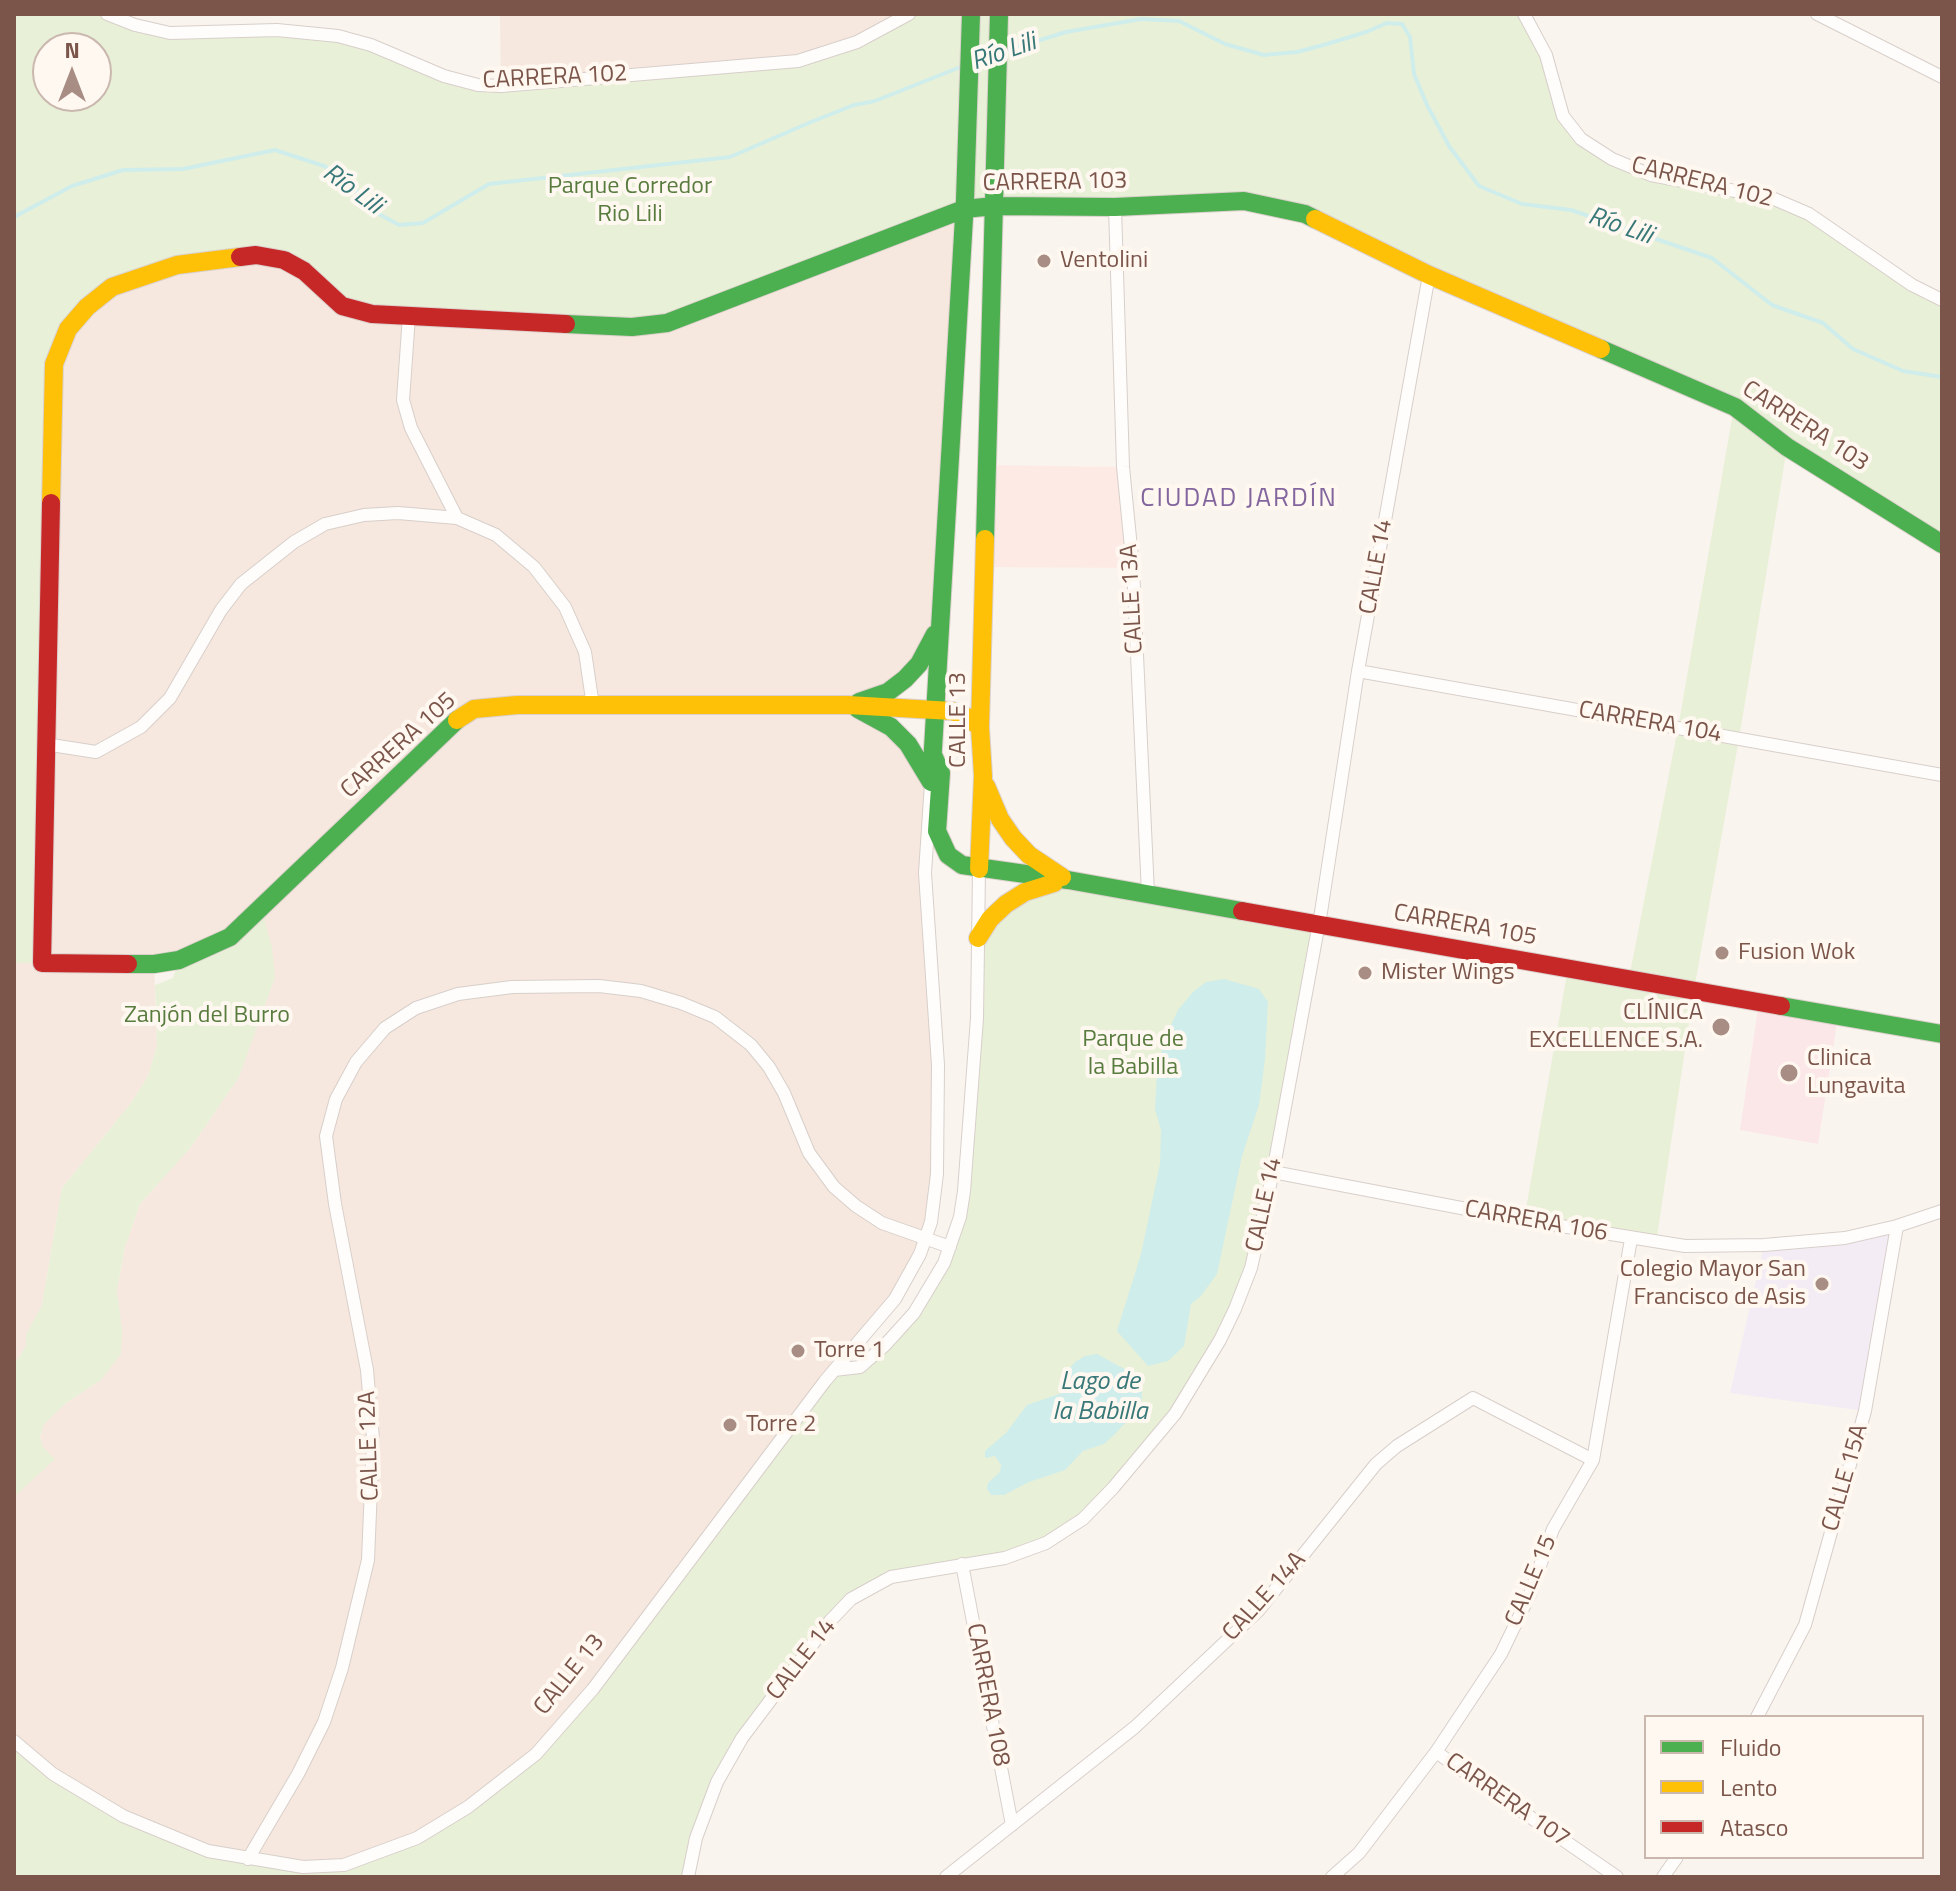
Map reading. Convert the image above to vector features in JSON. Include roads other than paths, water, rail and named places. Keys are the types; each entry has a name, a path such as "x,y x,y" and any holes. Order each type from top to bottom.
{"street":[{"name":"CARRERA 102","path":"107,14 135,25 170,33 277,30 338,36 371,45 444,76 478,85 501,86 798,61 857,42 909,14"},
{"path":"277,14 277,30"},
{"name":"CALLE 13","path":"14,1741 53,1774 123,1816 208,1851 303,1867 344,1865 417,1838 468,1807 536,1754 593,1689 834,1370 895,1299 912,1272 926,1238 934,1206 937,1174 938,1065 925,873 962,251 971,14"},
{"name":"CALLE 13","path":"834,1370 860,1367 914,1313 933,1285 950,1247 960,1217 964,1191 977,1018 983,776 980,727 999,14"},
{"name":"CARRERA 102","path":"1524,14 1546,55 1563,116 1581,139 1612,159 1651,175 1772,198 1809,214 1912,285 1942,300"},
{"path":"1817,14 1942,77"},
{"name":"CARRERA 103","path":"42,963 54,364 68,329 87,307 112,287 177,265 256,255 284,260 304,271 342,306 372,314 632,327 667,323 964,209 1244,201 1305,214 1429,275 1735,407 1787,447 1942,544"},
{"name":"CALLE 13A","path":"1115,207 1123,467 1133,568 1148,894"},
{"path":"915,228 931,225 947,230 962,251"},
{"name":"CALLE 14","path":"688,1877 696,1838 717,1782 742,1738 830,1621 851,1599 891,1577 1005,1558 1046,1543 1083,1519 1175,1414 1235,1309 1259,1238 1273,1172 1429,275"},
{"path":"409,316 403,400 411,428 457,518"},
{"path":"45,744 96,752 141,727 170,698 221,610 241,584 294,542 325,524 364,515 398,513 457,518 496,535 534,567 565,607 585,652 593,706"},
{"path":"848,705 888,692 905,679 930,647 940,616"},
{"name":"CARRERA 104","path":"1358,671 1942,775"},
{"path":"848,705 871,714 891,727 908,744 931,783"},
{"name":"CARRERA 105","path":"42,963 154,964 196,954 230,937 453,723 474,709 498,706 848,705 952,711 980,727"},
{"path":"933,755 941,773 936,817 940,843 955,861 979,869"},
{"path":"983,776 990,798 1013,838 1029,855 1068,880"},
{"name":"CARRERA 105","path":"979,869 1068,880 1942,1034"},
{"path":"978,938 990,919 1006,904 1025,892 1068,880"},
{"name":"CALLE 12A","path":"248,1859 298,1774 324,1722 342,1668 368,1560 373,1439 368,1384 335,1204 326,1136 336,1099 356,1062 385,1028 416,1008 458,994 512,987 599,986 641,991 681,1003 715,1017 751,1045 769,1067 784,1093 809,1153 834,1187 882,1223 926,1238"},
{"name":"CARRERA 106","path":"1273,1172 1631,1239 1685,1246 1764,1245 1845,1238 1942,1211"},
{"name":"CALLE 15A","path":"1758,1715 1805,1625 1865,1411 1897,1226"},
{"path":"926,1238 950,1247"},
{"name":"CALLE 15","path":"1332,1877 1359,1853 1436,1752 1501,1654 1530,1594 1553,1529 1593,1460 1631,1239"},
{"name":"CALLE 14A","path":"946,1877 1135,1727 1258,1611 1376,1464 1397,1446 1473,1398 1593,1460"},
{"name":"CARRERA 108","path":"962,1564 1012,1825"},
{"name":"CARRERA 107","path":"1436,1752 1617,1877"},
{"path":"1663,1877 1676,1859"}],"water":[{"name":"Lago de la Babilla","path":"1224,979 1259,989 1268,1002 1259,1105 1242,1156 1217,1274 1191,1304 1184,1346 1168,1361 1148,1366 1117,1331 1141,1254 1160,1164 1161,1130 1155,1109 1157,1074 1164,1040 1178,1010 1206,982"},
{"name":"Lago de la Babilla","path":"1097,1354 1130,1372 1142,1392 1141,1406 1104,1444 1083,1451 1065,1470 1029,1482 1004,1495 991,1495 987,1489 988,1483 1000,1472 1001,1465 995,1456 985,1458 985,1451 1006,1433 1027,1405 1062,1393 1069,1369 1075,1362"}],"waterway":[{"name":"Río Lili","path":"1005,51 1066,32 1141,19 1179,21 1225,44 1264,55 1297,52 1387,23 1402,24 1410,37 1414,74 1427,105 1449,146 1479,186 1522,204 1571,210 1712,258 1772,305 1823,323 1853,349 1903,371 1942,377"},
{"name":"Río Lili","path":"975,61 993,55"},
{"name":"Río Lili","path":"14,217 72,186 123,170 183,169 275,150 324,166 350,184 379,214 399,225 423,223 489,184 730,157 854,105 875,101 963,66"}],"place":[{"name":"Ventolini","path":"1044,261"},
{"name":"Fusion Wok","path":"1722,953"},
{"name":"Mister Wings","path":"1365,973"},
{"name":"CLÍNICA EXCELLENCE S.A.","path":"1721,1027"},
{"name":"Clinica Lungavita","path":"1789,1073"},
{"name":"Colegio Mayor San Francisco de Asis","path":"1822,1284"},
{"name":"Torre 1","path":"798,1351"},
{"name":"Torre 2","path":"730,1425"}],"district":[{"name":"CIUDAD JARDÍN","path":"1239,500"}],"park label":[{"name":"Parque Corredor Rio Lili","path":"630,201"},
{"name":"Zanjón del Burro","path":"207,1016"},
{"name":"Parque de la Babilla","path":"1133,1054"}]}
